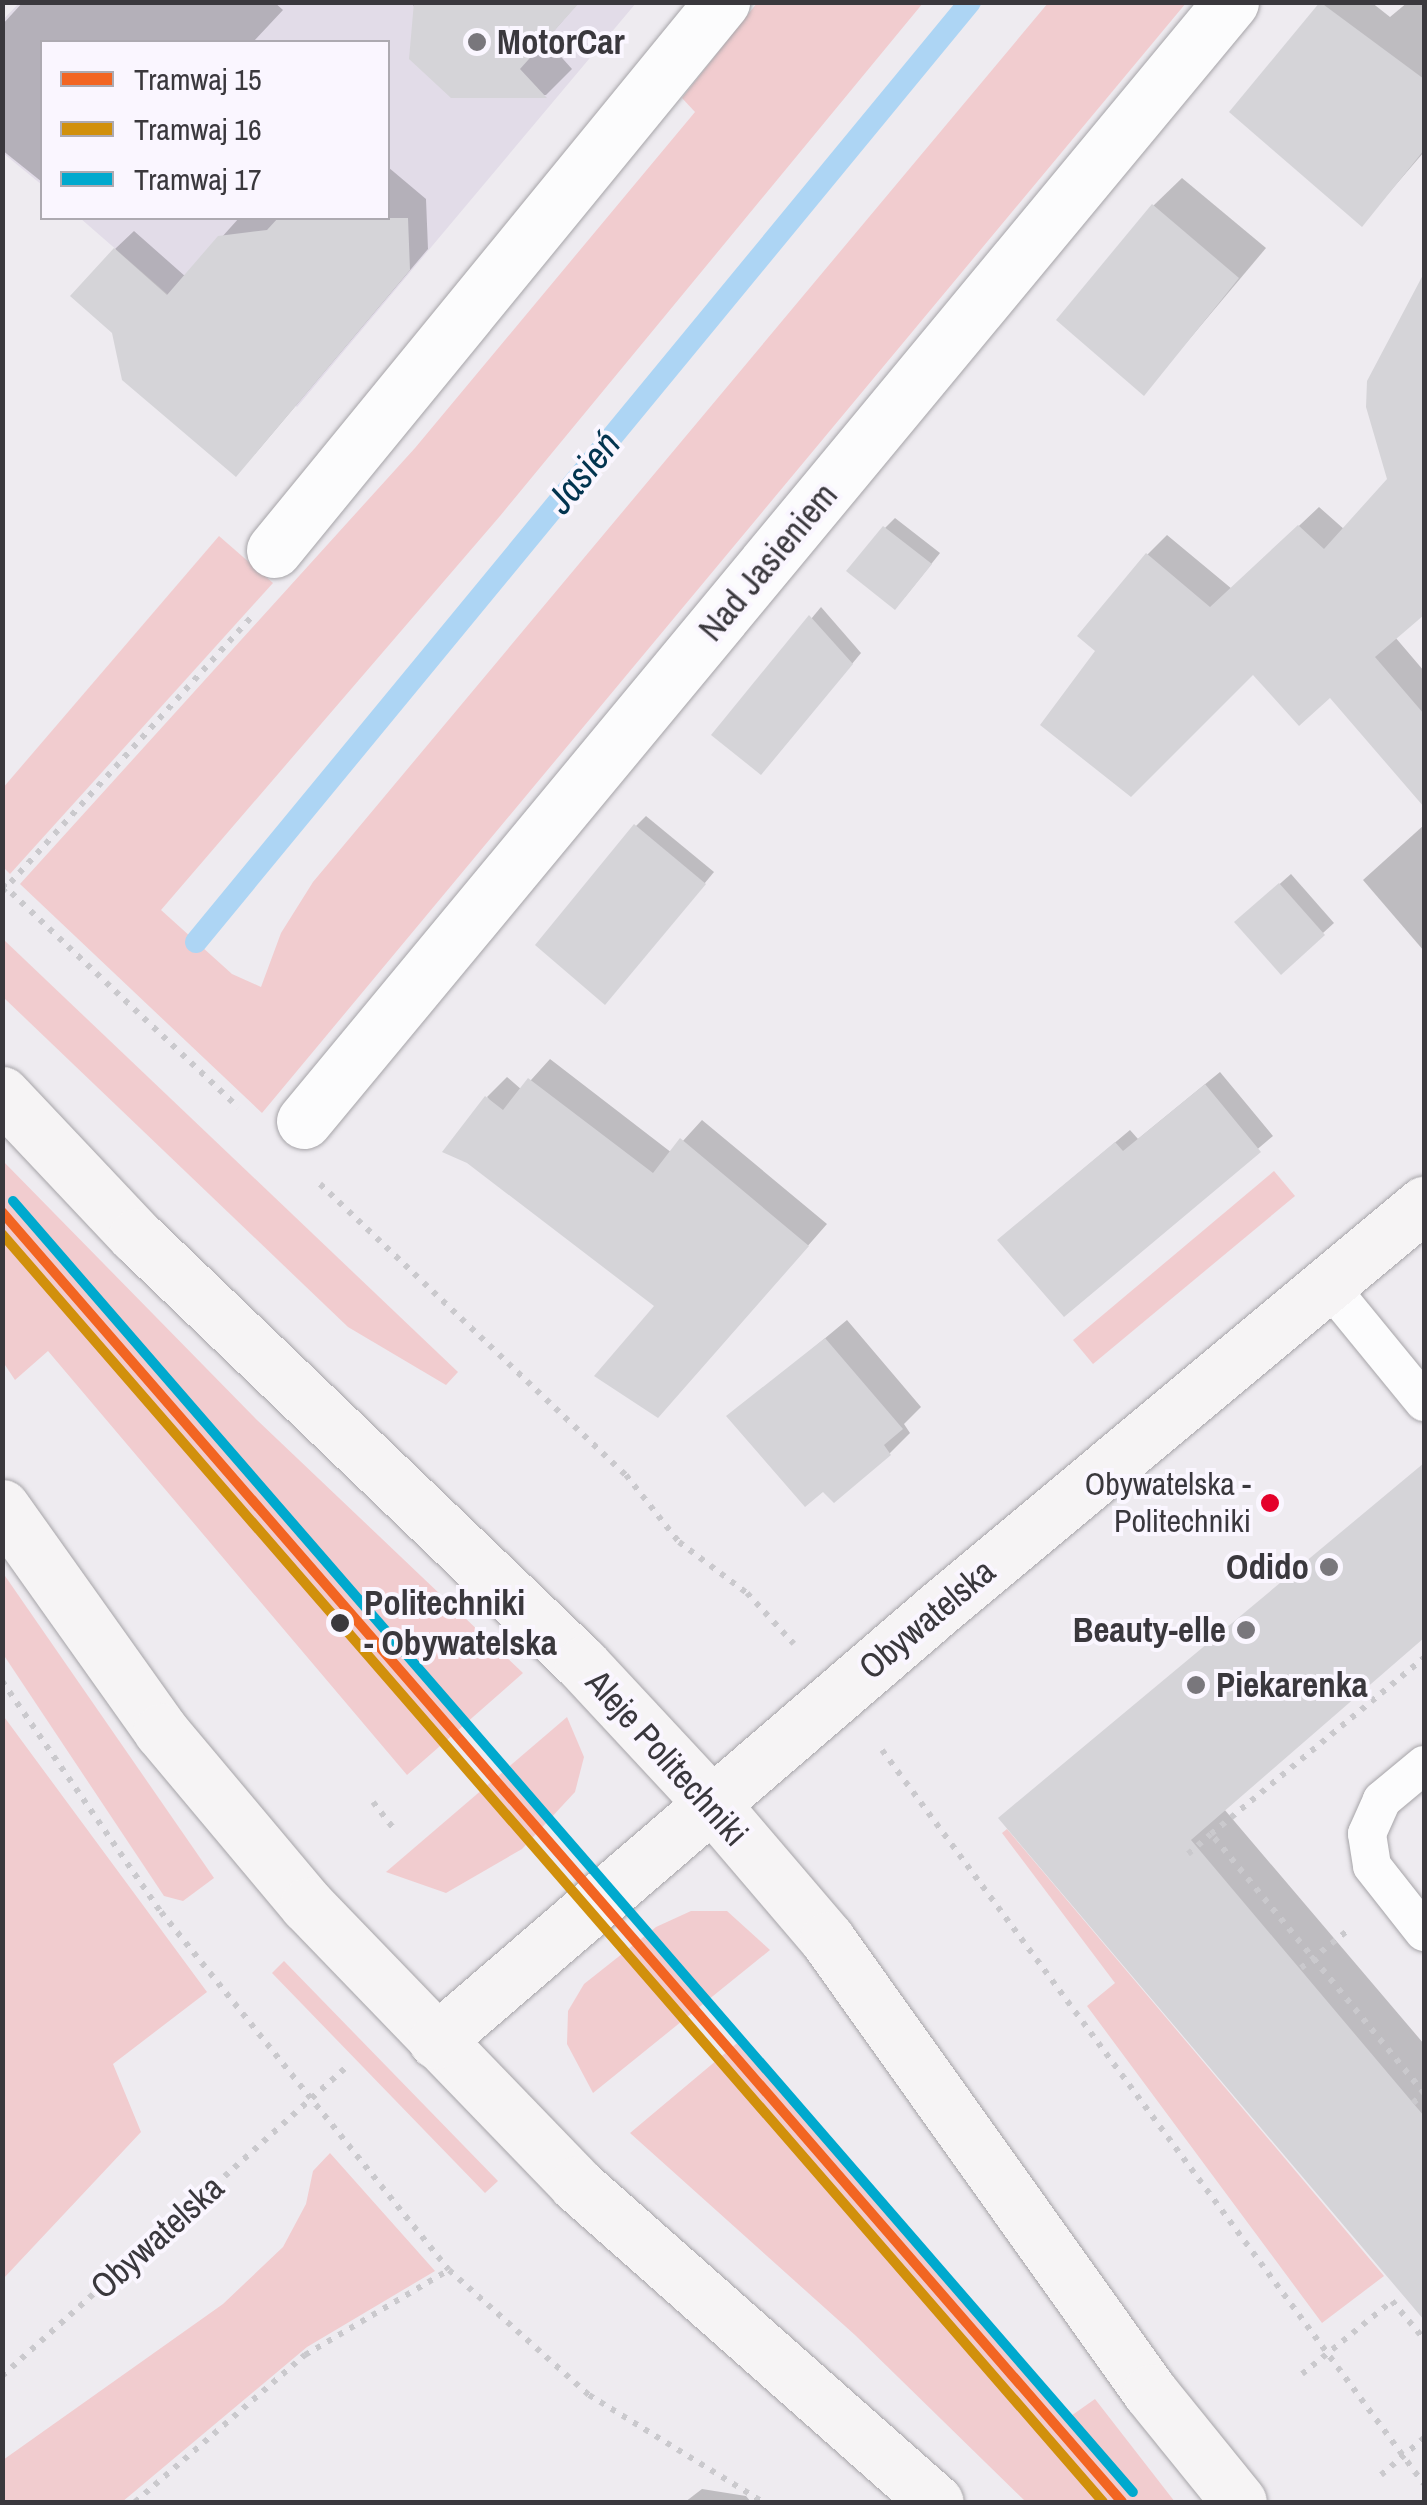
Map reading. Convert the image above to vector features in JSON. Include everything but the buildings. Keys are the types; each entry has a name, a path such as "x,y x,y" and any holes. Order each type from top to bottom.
{"main road":[{"name":"Aleje Politechniki","path":"2,1094 136,1236 569,1652 711,1803 827,1939 1150,2392 1239,2502"},
{"name":"Obywatelska","path":"436,2040 837,1696 1424,1204"},
{"path":"2,1507 224,1810 436,2040 576,2184 936,2502"}],"street":[{"path":"274,550 722,2"},
{"name":"Nad Jasieniem","path":"288,1137 1231,2"}],"lane":[{"path":"1330,1286 1424,1402"},
{"path":"1424,1765 1382,1800 1368,1834 1372,1866 1424,1932"}],"path":[{"path":"274,550 295,568 4,888 288,1137 626,1475 679,1542 767,1612 917,1791 979,1885 1424,2484"},
{"path":"2,1681 161,1912 449,2270 589,2394 763,2502"},
{"path":"373,1802 394,1829"},
{"path":"1188,1854 1211,1834"},
{"name":"Obywatelska","path":"2,2376 349,2064"},
{"path":"1413,2103 1424,2093"},
{"path":"135,2502 306,2355 449,2270"},
{"path":"1302,2374 1392,2301 1424,2339"},
{"path":"1380,2475 1424,2438"}],"shaded area":[{"path":"20,2 636,3 297,407 82,220 390,220 390,40 40,40 40,183 3,153 2,21"},
{"path":"757,3 923,3 500,516 161,910 232,974 261,987 281,933 313,882 1048,3 1186,3 262,1113 20,884 415,448 695,112 682,98"},
{"path":"219,536 273,583 10,874 3,867 2,789"},
{"path":"3,939 458,1372 446,1385 348,1327 3,997"},
{"path":"2,1160 257,1420 523,1673 407,1775 48,1351 15,1380 3,1362"},
{"path":"1274,1171 1295,1196 1093,1364 1073,1340"},
{"path":"3,1573 214,1878 183,1901 164,1896 3,1654"},
{"path":"2,1714 207,1992 113,2064 141,2132 3,2279"},
{"path":"567,1717 584,1757 575,1792 522,1849 446,1893 386,1872"},
{"path":"1007,1829 1384,2276 1322,2323 1087,2006 1115,1983 1002,1833"},
{"path":"691,1911 727,1911 770,1950 593,2093 567,2044 568,2011 584,1984 656,1927"},
{"path":"284,1961 498,2181 485,2193 272,1973"},
{"path":"742,2039 1068,2418 1095,2399 1175,2502 1026,2502 855,2335 630,2133"},
{"path":"330,2153 435,2271 307,2347 122,2502 3,2502 3,2460 223,2304 283,2247 306,2204 313,2171"}],"waterway":[{"name":"Jasień","path":"196,942 970,2"}],"tram line":[{"name":"17","path":"13,1201 1133,2492"},
{"name":"15","path":"2,1212 1122,2502"},
{"name":"16","path":"2,1234 1103,2502"}],"place":[{"name":"MotorCar","path":"477,42"},
{"name":"Obywatelska - Politechniki","path":"1270,1503"},
{"name":"Odido","path":"1329,1567"},
{"name":"Politechniki - Obywatelska","path":"340,1623"},
{"name":"Beauty-elle","path":"1246,1630"},
{"name":"Piekarenka","path":"1196,1685"}]}
